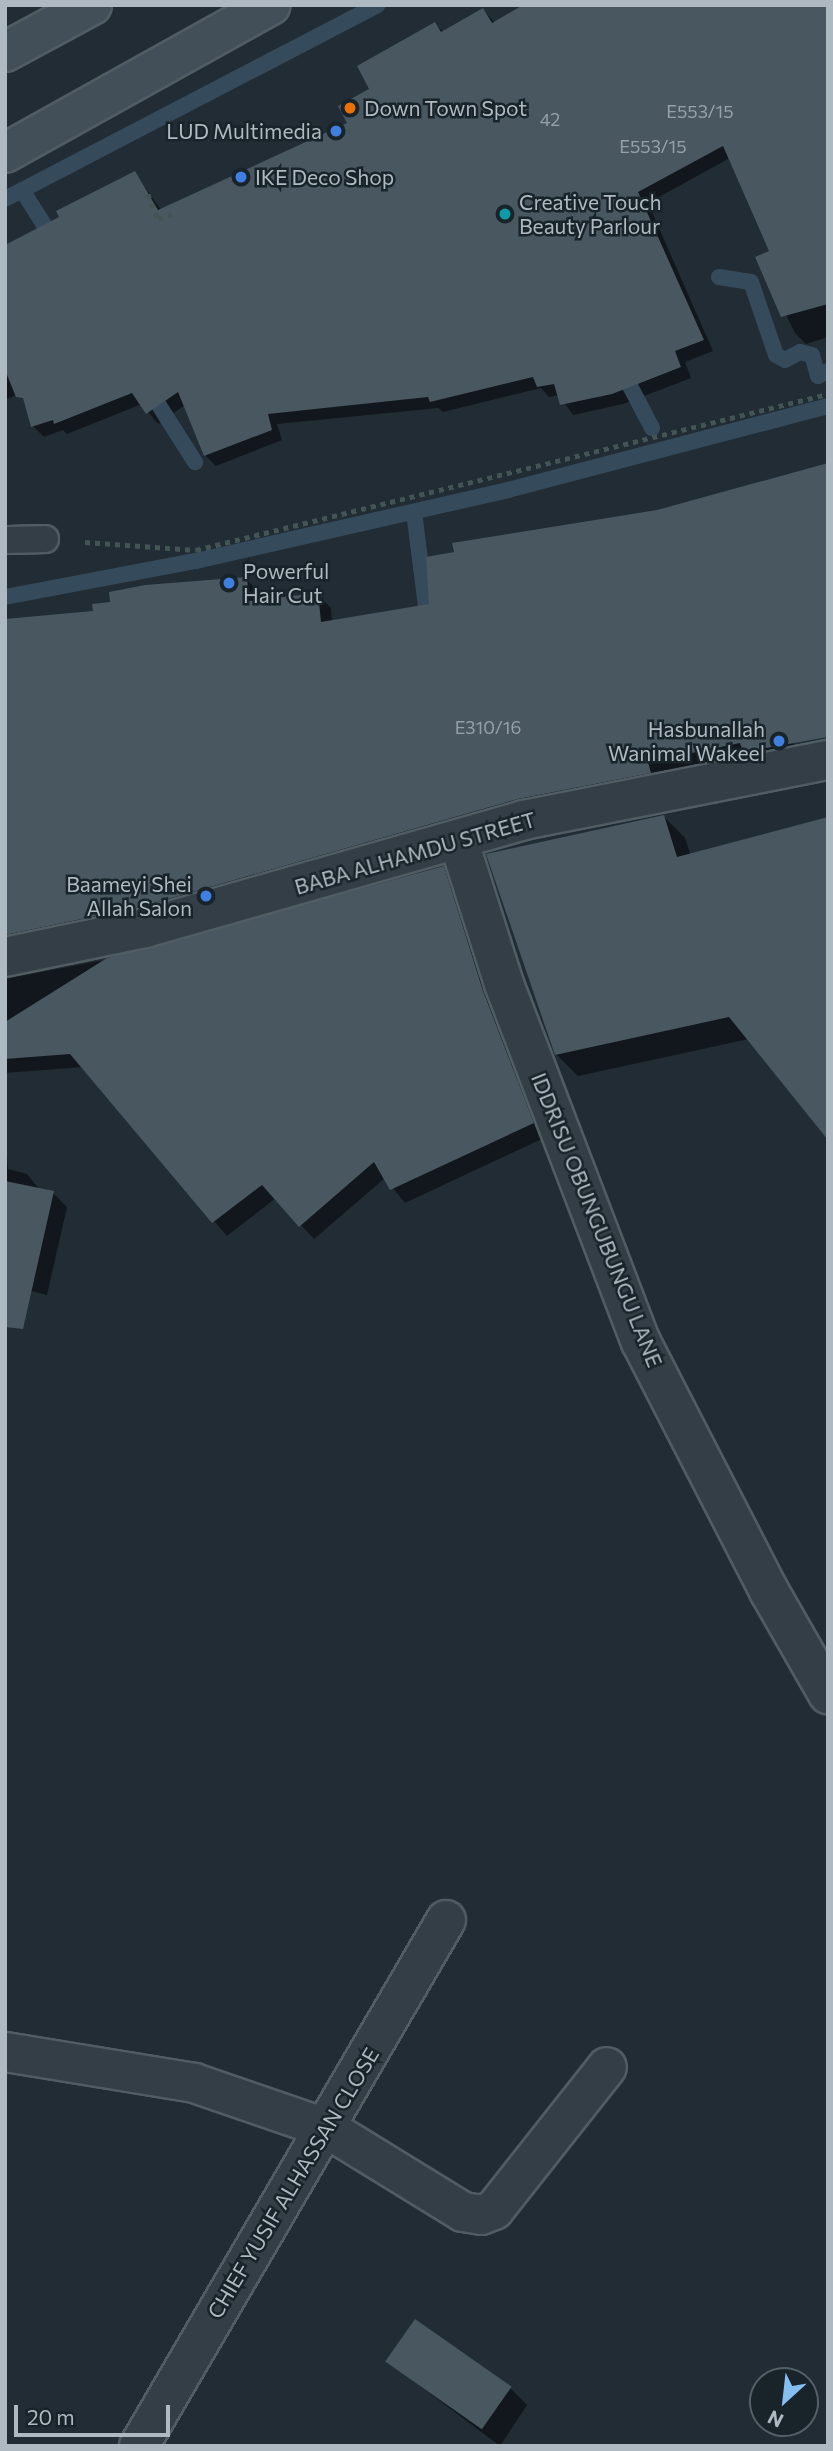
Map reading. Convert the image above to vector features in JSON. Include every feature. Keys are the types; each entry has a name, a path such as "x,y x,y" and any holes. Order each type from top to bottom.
{"main road":[{"path":"5,52 92,5"},
{"path":"5,152 271,5"}],"street":[{"name":"BABA ALHAMDU STREET","path":"5,957 145,928 460,842 524,820 828,760"},
{"name":"IDDRISU OBUNGUBUNGU LANE","path":"460,842 504,984 641,1342 769,1591 828,1694"},
{"name":"CHIEF YUSIF ALHASSAN CLOSE","path":"139,2446 151,2418 328,2129 446,1920"},
{"path":"5,2052 194,2082 328,2129 463,2212 481,2215 494,2210 607,2067"}],"lane":[{"path":"5,540 44,539"}],"path":[{"path":"148,194 158,219 172,214"},
{"path":"44,539 196,550 828,394"}],"building":[{"path":"523,5 828,5 828,304 781,317 755,257 769,251 723,146 638,192 704,340 675,351 681,367 612,394 560,405 554,384 537,387 533,377 430,402 428,397 268,414 272,430 204,456 178,392 146,414 132,393 54,424 53,420 31,427 23,398 16,397 5,370 5,245 59,217 56,211 135,171 158,210 347,123 338,106 369,89 357,66 435,22 441,32 483,8 492,23"},
{"path":"828,463 828,737 743,752 740,743 648,762 651,773 518,799 140,907 5,935 5,619 93,611 92,604 110,602 109,592 145,585 247,577 249,601 318,593 321,622 429,604 426,557 454,552 452,543 657,510"},
{"path":"664,815 677,857 828,817 828,1140 729,1017 555,1055 486,854"},
{"path":"444,866 483,991 534,1123 390,1190 374,1162 299,1227 262,1185 212,1223 70,1054 5,1059 5,1022 107,958"},
{"path":"5,1181 54,1191 23,1329 5,1327"},
{"path":"415,2319 512,2387 482,2429 385,2362"}],"waterway":[{"path":"5,199 378,5"},
{"path":"22,190 55,242"},
{"path":"719,277 751,282 776,355 785,360 800,352 812,355 818,376 828,371"},
{"path":"620,367 652,428"},
{"path":"148,388 195,462"},
{"path":"5,597 196,561 508,490 828,406"},
{"path":"414,512 428,623"}],"place":[{"name":"Down Town Spot","path":"350,108"},
{"name":"LUD Multimedia","path":"336,131"},
{"name":"IKE Deco Shop","path":"241,177"},
{"name":"Creative Touch Beauty Parlour","path":"505,214"},
{"name":"Powerful Hair Cut","path":"229,583"},
{"name":"Hasbunallah Wanimal Wakeel","path":"779,741"},
{"name":"Baameyi Shei Allah Salon","path":"206,896"}]}
